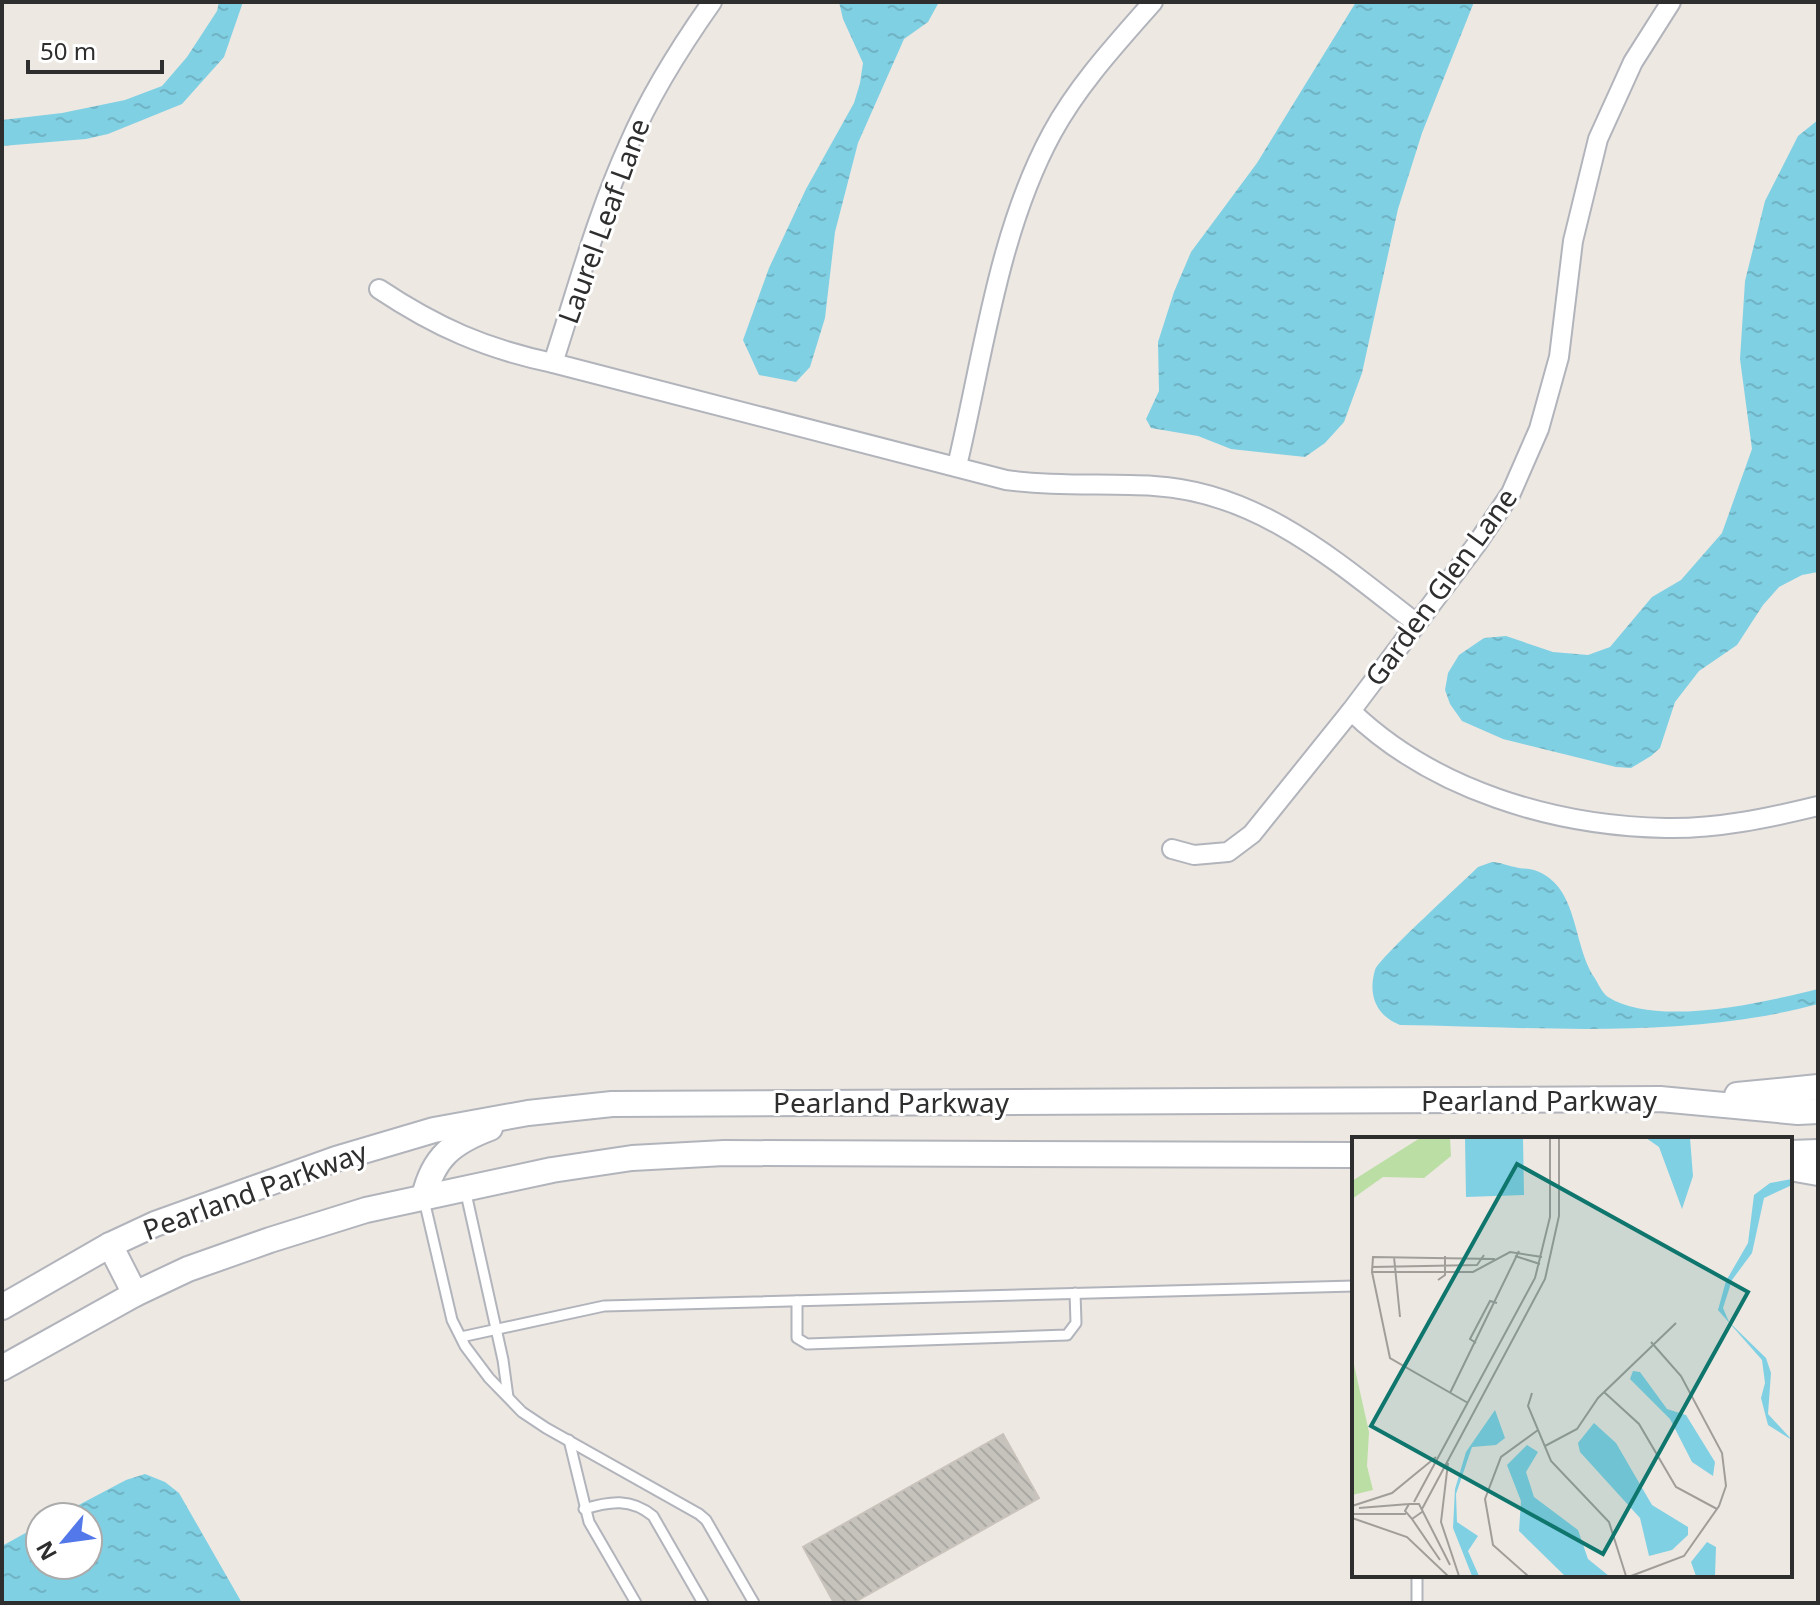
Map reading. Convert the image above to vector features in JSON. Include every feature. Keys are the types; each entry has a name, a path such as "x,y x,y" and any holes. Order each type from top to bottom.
{"main road":[{"path":"1660,1099 1693,1099 1818,1087"},
{"name":"Pearland Parkway","path":"2,1307 110,1245 155,1224 336,1159 434,1130 528,1113 612,1104 1660,1099 1798,1112 1818,1111"},
{"path":"424,1197 428,1178 444,1152 478,1132 528,1113"},
{"path":"1792,1153 1818,1152"},
{"name":"Pearland Parkway","path":"2,1368 135,1294 188,1269 366,1210 552,1170 632,1158 724,1153 1352,1155"},
{"path":"1792,1168 1818,1173"},
{"path":"110,1245 135,1294"}],"street":[{"name":"Laurel Leaf Lane","path":"553,363 604,208 629,143 670,67 712,2"},
{"path":"957,466 1008,241 1024,190 1070,105 1153,2"},
{"name":"Garden Glen Lane","path":"1172,849 1211,855 1228,852 1252,834 1351,711 1476,545 1511,493 1539,429 1559,357 1573,241 1598,139 1633,62 1671,2"},
{"path":"379,289 425,319 509,354 1006,480 1040,485 1154,486 1198,491 1234,503 1296,532 1416,623"},
{"path":"1351,711 1388,742 1461,783 1507,803 1554,815 1667,828 1746,822 1818,806"}],"lane":[{"path":"465,1187 508,1397"},
{"path":"424,1197 452,1320 489,1378 534,1420 699,1514 706,1520 754,1603"},
{"path":"461,1337 604,1306 1352,1286"},
{"path":"797,1301 797,1338 807,1344 1067,1335 1076,1323 1075,1293"},
{"path":"569,1440 589,1522 636,1603"},
{"path":"584,1509 610,1502 626,1502 642,1507 653,1516 703,1603"},
{"path":"1417,1577 1417,1603"}],"water":[{"path":"219,2 243,2 224,57 182,104 108,134 86,139 2,146 2,120 62,113 125,100 162,86 187,57 217,11"},
{"path":"839,2 939,2 928,22 904,39 858,143 835,232 825,318 810,367 796,382 759,375 743,340 769,268 806,189 854,103 860,83 863,63 843,19"},
{"path":"1356,2 1474,2 1422,133 1398,209 1362,373 1344,422 1325,443 1305,457 1231,449 1198,436 1151,428 1146,419 1159,391 1158,342 1191,252 1257,163"},
{"path":"1818,120 1818,572 1802,575 1779,587 1763,605 1737,645 1699,671 1675,702 1660,748 1631,768 1503,739 1462,721 1445,690 1448,673 1459,655 1484,638 1506,636 1553,652 1588,655 1610,647 1652,597 1681,580 1722,533 1752,449 1740,359 1745,281 1765,201 1798,136"},
{"path":"1492,862 1534,870 1559,888 1573,916 1587,963 1608,997 1629,1006 1682,1012 1712,1010 1818,989 1818,1004 1716,1023 1664,1027 1504,1028 1400,1025 1391,1021 1379,1010 1373,995 1375,970 1405,936 1478,867"},
{"path":"145,1474 165,1482 179,1493 242,1603 2,1603 2,1546 24,1534 24,1581 104,1581 104,1501 86,1501 126,1480"}],"building":[{"path":"1003,1434 1039,1498 853,1603 834,1603 803,1547"}]}
